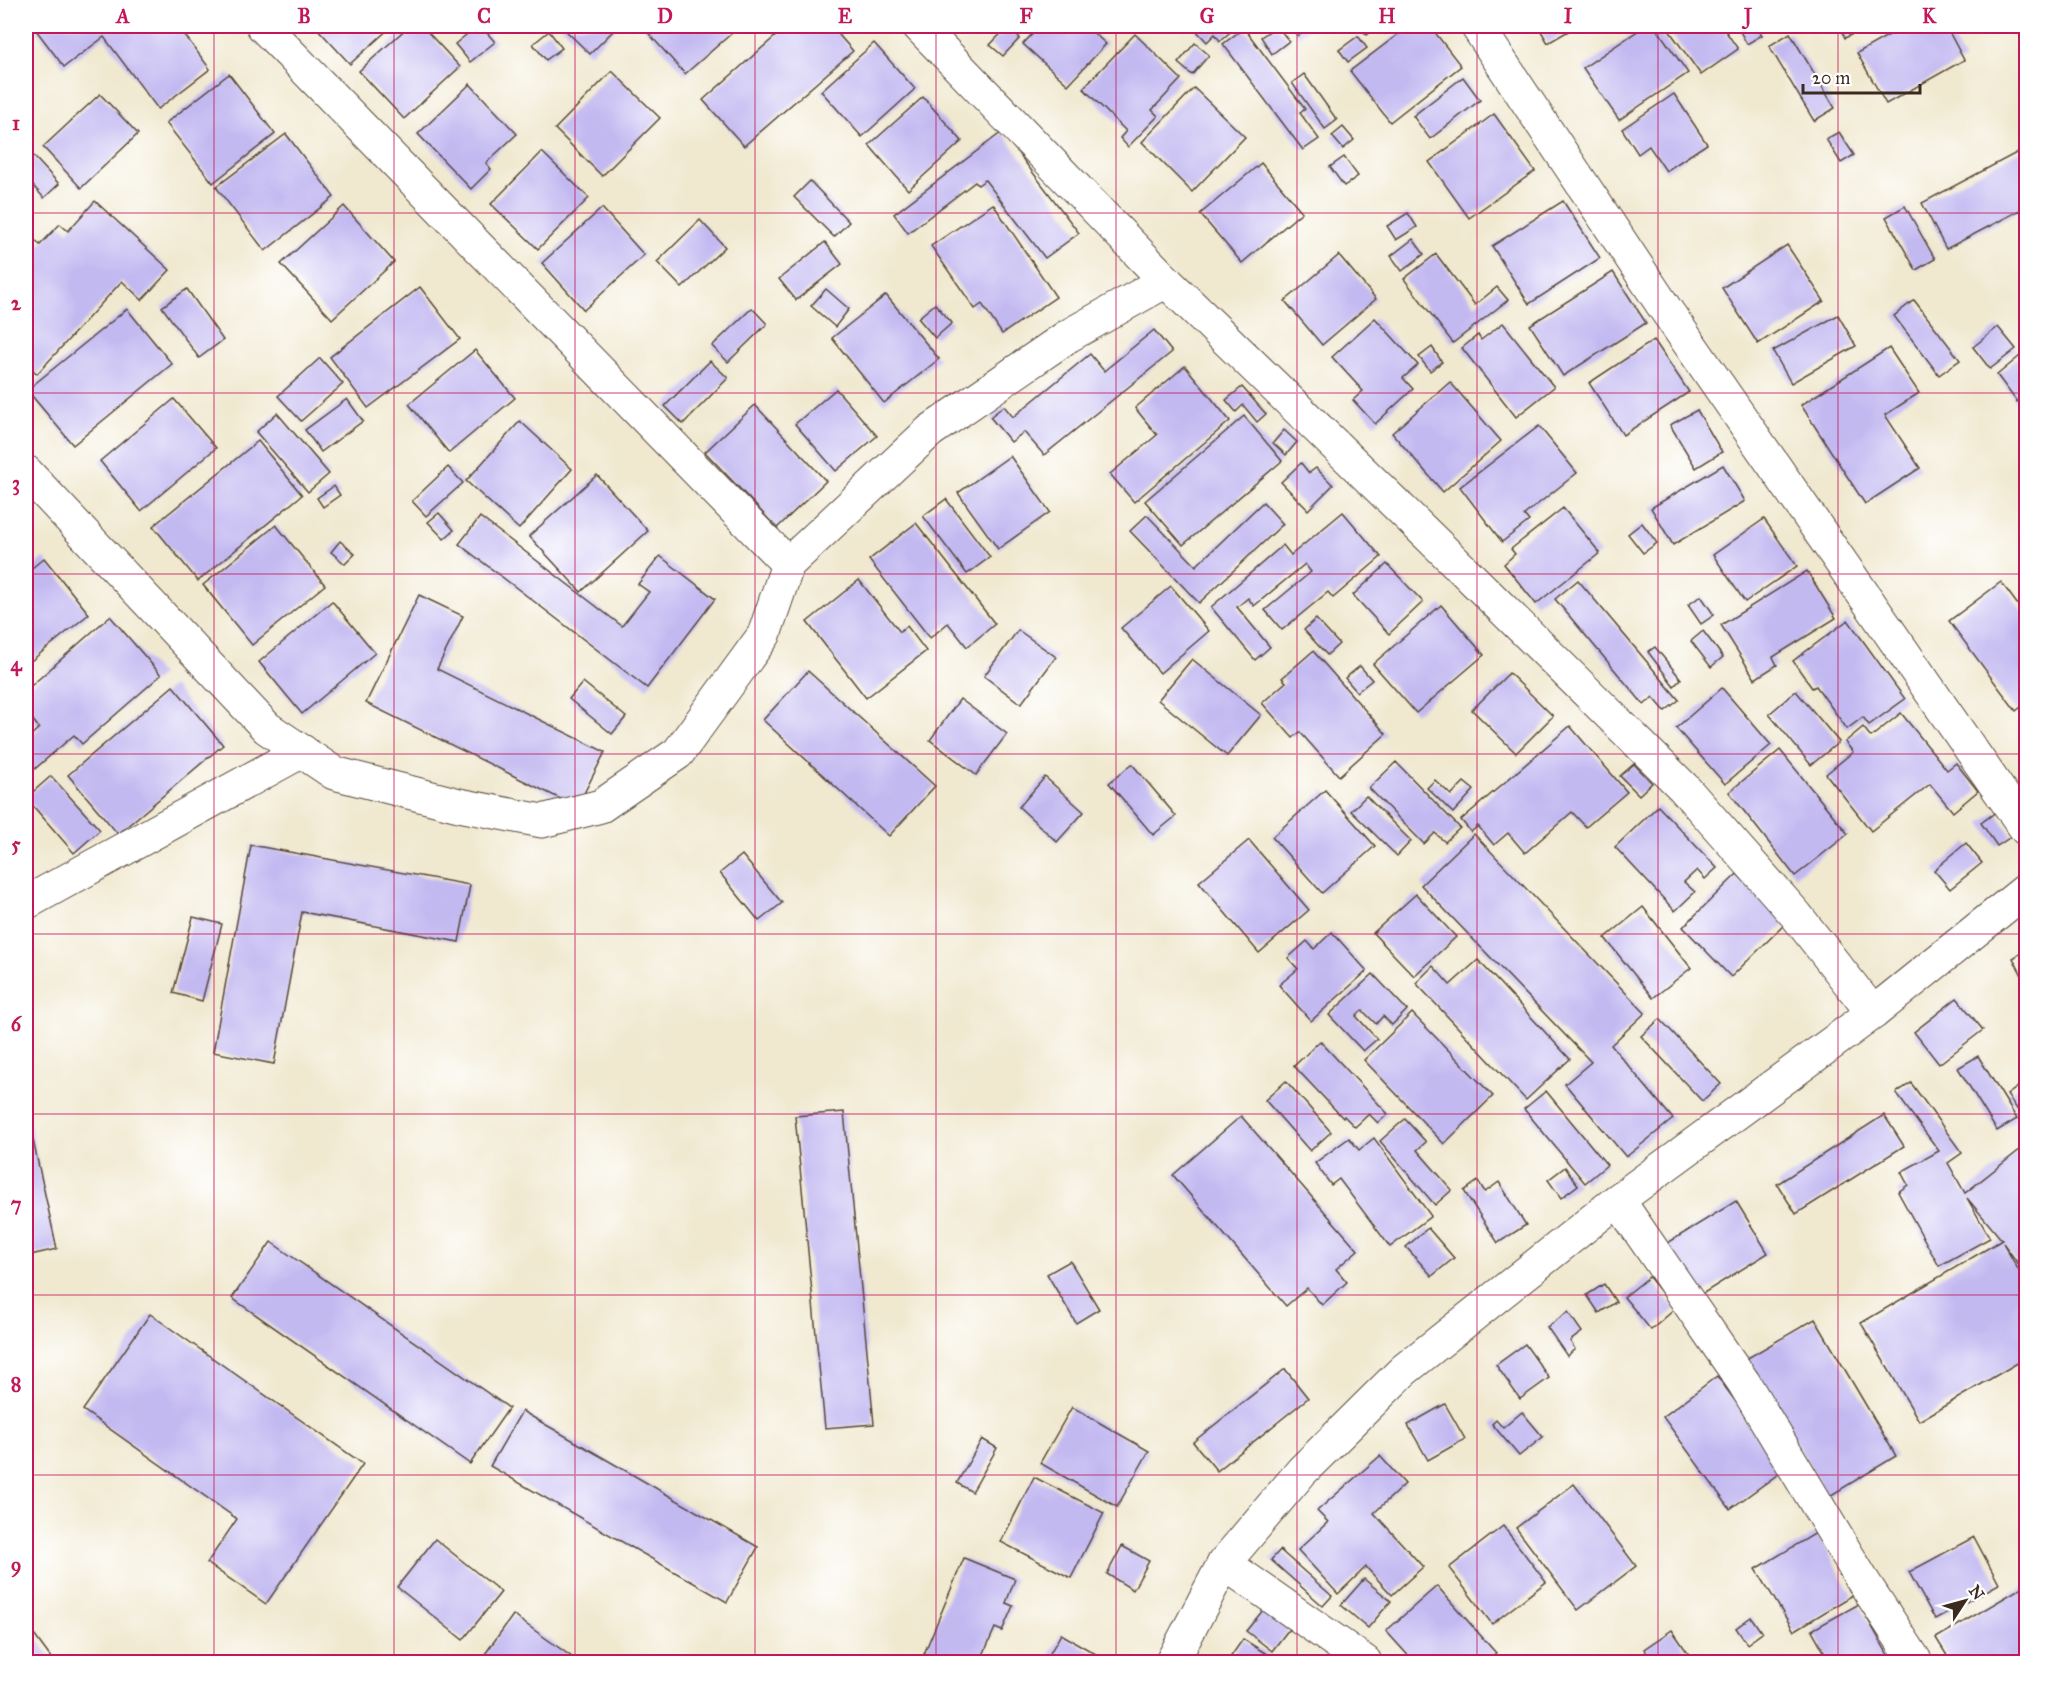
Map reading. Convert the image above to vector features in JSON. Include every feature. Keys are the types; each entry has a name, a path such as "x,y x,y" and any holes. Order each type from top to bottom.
{"street":[{"path":"263,26 788,564"},
{"path":"919,26 1166,281 1683,787 1796,915 1872,1013"},
{"path":"1477,26 1658,297 2026,829"},
{"path":"26,472 267,728 334,773 459,805 542,821 601,806 678,753 764,635 788,564 930,431 1068,336 1166,281"},
{"path":"26,903 302,751"},
{"path":"1172,1662 1224,1563 1302,1471 1404,1370 1618,1200 1872,1013 2026,890"},
{"path":"1618,1200 1744,1383 1861,1578 1916,1662"},
{"path":"1224,1563 1365,1662"}],"building":[{"path":"33,26 178,26 210,69 158,109 104,37 64,67"},
{"path":"315,26 392,26 350,64"},
{"path":"409,26 422,26 460,67 404,119 359,71"},
{"path":"477,26 481,26 495,42 470,62 455,44"},
{"path":"561,26 618,26 590,54"},
{"path":"642,26 740,26 685,74"},
{"path":"787,26 847,26 839,35 853,51 744,146 703,100"},
{"path":"984,26 1000,26 993,34"},
{"path":"1008,26 1020,38 1003,56 990,45"},
{"path":"1040,26 1086,26 1106,44 1068,85 1023,44"},
{"path":"1192,26 1237,26 1220,41 1215,34 1207,42"},
{"path":"1277,26 1289,41 1272,54 1261,37"},
{"path":"1290,26 1311,26 1298,36"},
{"path":"1373,26 1379,26 1367,35 1364,32"},
{"path":"1379,26 1397,26 1385,34"},
{"path":"1409,26 1430,26 1461,66 1390,122 1350,71"},
{"path":"1538,26 1577,26 1548,43"},
{"path":"1645,26 1655,26 1688,73 1619,120 1583,68"},
{"path":"1666,26 1722,26 1738,49 1701,75"},
{"path":"1737,26 1756,26 1762,35 1747,44"},
{"path":"1839,26 1868,26 1845,38"},
{"path":"1905,26 1951,26 1947,28 1964,60 1886,104 1857,53"},
{"path":"1244,28 1305,109 1300,113 1319,139 1303,150 1223,44"},
{"path":"549,31 562,48 546,60 533,44"},
{"path":"1790,33 1835,108 1814,121 1769,46"},
{"path":"1135,34 1181,79 1152,110 1158,116 1128,147 1120,138 1126,131 1083,88"},
{"path":"1358,36 1367,48 1348,62 1339,50"},
{"path":"874,43 915,89 862,137 821,91"},
{"path":"1195,43 1209,55 1192,75 1178,63"},
{"path":"612,71 660,118 602,176 555,129"},
{"path":"229,74 275,134 213,183 166,123"},
{"path":"1304,74 1337,120 1325,129 1292,83"},
{"path":"1463,77 1480,100 1430,139 1413,116"},
{"path":"470,84 517,134 486,163 491,169 471,189 418,134"},
{"path":"1194,88 1245,137 1192,192 1142,142"},
{"path":"100,94 138,134 81,188 43,147"},
{"path":"1674,94 1707,144 1666,171 1649,146 1638,154 1622,129"},
{"path":"923,97 962,141 908,190 869,145"},
{"path":"1494,114 1535,171 1469,218 1429,162"},
{"path":"1343,127 1354,140 1343,149 1332,136"},
{"path":"1002,132 1079,233 1045,258 985,180 978,185 975,182 908,233 894,214"},
{"path":"1839,132 1854,155 1841,163 1826,139"},
{"path":"286,134 334,197 265,251 216,187"},
{"path":"27,149 59,184 44,198 26,178"},
{"path":"2020,151 2026,164 2026,207 1946,249 1922,203"},
{"path":"542,152 589,198 538,249 491,204"},
{"path":"1344,157 1358,176 1344,186 1330,167"},
{"path":"1261,163 1302,212 1242,263 1200,214"},
{"path":"810,181 849,222 834,237 794,197"},
{"path":"95,201 170,270 142,300 122,281 37,374 26,363 26,232 40,245 60,224 68,231"},
{"path":"1563,201 1600,258 1529,304 1492,246"},
{"path":"993,204 1056,297 1002,334 982,304 975,309 931,246"},
{"path":"344,206 394,262 332,319 281,264"},
{"path":"1905,206 1935,259 1916,270 1886,217"},
{"path":"602,208 644,255 584,310 542,263"},
{"path":"1408,213 1417,227 1396,240 1387,226"},
{"path":"700,220 725,247 682,288 657,262"},
{"path":"1413,239 1424,254 1402,271 1391,256"},
{"path":"825,242 842,264 796,300 779,279"},
{"path":"1787,245 1824,301 1758,344 1722,288"},
{"path":"1436,254 1475,305 1497,287 1508,300 1453,343 1404,279"},
{"path":"1339,255 1376,299 1322,345 1285,301"},
{"path":"1613,272 1646,323 1563,376 1530,325"},
{"path":"420,287 460,339 368,408 330,357"},
{"path":"187,289 223,340 199,358 162,307"},
{"path":"826,289 849,309 835,327 811,306"},
{"path":"886,295 939,359 884,403 832,338"},
{"path":"1914,300 1960,360 1939,375 1894,316"},
{"path":"935,304 952,323 935,338 918,318"},
{"path":"752,308 767,324 728,362 712,346"},
{"path":"127,309 172,364 73,445 27,390"},
{"path":"1838,315 1856,346 1791,383 1773,351"},
{"path":"1375,318 1418,365 1403,378 1413,389 1375,424 1353,400 1363,391 1332,357"},
{"path":"1503,323 1554,387 1516,417 1462,348 1478,335 1481,340"},
{"path":"1998,327 2016,349 1990,369 1973,347"},
{"path":"1154,330 1172,352 1044,455 1024,432 1011,442 990,417 1004,406 1013,417 1090,354 1104,371"},
{"path":"1654,340 1689,392 1623,435 1589,383"},
{"path":"1432,347 1442,362 1430,371 1419,357"},
{"path":"1889,348 1919,393 1885,415 1920,468 1865,504 1801,405"},
{"path":"475,350 515,398 449,453 409,404"},
{"path":"2026,351 2026,394 2017,402 1997,375"},
{"path":"320,358 343,384 301,421 278,396"},
{"path":"710,361 728,378 683,424 665,406"},
{"path":"1185,366 1230,421 1134,502 1110,474 1157,435 1135,408"},
{"path":"1450,382 1501,441 1443,492 1392,433"},
{"path":"1242,387 1266,414 1257,422 1243,405 1236,412 1226,400"},
{"path":"836,389 877,436 836,471 795,424"},
{"path":"174,399 216,448 141,511 100,461"},
{"path":"347,399 363,421 321,452 305,430"},
{"path":"755,405 826,481 777,528 705,452"},
{"path":"1697,410 1722,452 1696,468 1670,425"},
{"path":"277,413 329,474 308,492 256,432"},
{"path":"1244,416 1282,461 1183,545 1145,501"},
{"path":"520,421 572,469 519,529 466,481"},
{"path":"1539,426 1577,473 1524,515 1529,521 1502,542 1460,487"},
{"path":"1284,430 1297,442 1286,455 1273,443"},
{"path":"258,441 302,495 198,581 153,526"},
{"path":"1010,456 1050,512 998,549 958,493"},
{"path":"1301,463 1309,473 1316,468 1333,485 1308,510 1281,482"},
{"path":"1723,465 1745,501 1673,545 1651,508"},
{"path":"448,467 463,483 426,516 412,501"},
{"path":"597,475 648,531 581,592 529,536"},
{"path":"334,486 340,495 323,507 317,498"},
{"path":"946,499 990,557 967,574 923,516"},
{"path":"1263,502 1283,524 1199,603 1130,531 1147,515 1196,566"},
{"path":"1563,508 1600,553 1536,604 1504,564 1515,554 1511,549"},
{"path":"1343,512 1381,557 1333,598 1328,592 1282,630 1265,610 1311,572 1305,564 1254,606 1248,598 1237,607 1270,647 1255,660 1211,607 1283,545 1291,555"},
{"path":"439,513 454,530 444,539 428,522"},
{"path":"480,517 622,626 649,592 638,584 660,556 715,599 647,688 459,544"},
{"path":"1764,519 1797,566 1745,602 1713,555"},
{"path":"916,523 995,624 967,647 948,623 930,638 869,560"},
{"path":"1642,523 1657,543 1643,553 1628,534"},
{"path":"276,525 325,585 252,645 203,585"},
{"path":"340,541 355,554 345,564 331,552"},
{"path":"44,558 89,614 26,665 26,573"},
{"path":"1387,564 1423,602 1389,634 1353,595"},
{"path":"1807,571 1836,618 1773,657 1777,665 1755,679 1721,625"},
{"path":"859,580 900,632 907,626 926,651 866,698 807,622"},
{"path":"1578,580 1679,700 1665,711 1653,697 1644,705 1555,599"},
{"path":"2001,582 2026,616 2026,703 2016,711 1949,621"},
{"path":"1171,586 1209,631 1160,673 1121,628"},
{"path":"419,595 463,616 437,669 605,752 577,807 366,703"},
{"path":"1701,596 1714,615 1701,624 1688,605"},
{"path":"332,601 375,653 302,714 259,662"},
{"path":"1441,605 1484,655 1416,713 1373,664"},
{"path":"110,616 161,675 82,744 74,735 29,774 26,771 26,740 39,728 26,711 26,678 32,685"},
{"path":"1316,619 1339,644 1327,655 1304,630"},
{"path":"1848,620 1905,699 1869,725 1863,717 1847,729 1816,686 1812,688 1793,661"},
{"path":"1018,630 1056,657 1021,704 984,676"},
{"path":"1703,631 1723,657 1711,667 1691,641"},
{"path":"1655,647 1681,679 1674,686 1648,652"},
{"path":"1313,651 1386,734 1339,776 1300,732 1293,738 1262,703 1286,682 1282,678"},
{"path":"1192,659 1261,715 1227,756 1158,700"},
{"path":"1360,666 1372,680 1357,692 1345,678"},
{"path":"808,671 935,786 889,836 763,720"},
{"path":"1509,673 1553,716 1516,753 1472,710"},
{"path":"583,682 626,717 612,734 569,699"},
{"path":"173,686 223,745 118,834 68,775"},
{"path":"1722,688 1771,745 1725,784 1676,728"},
{"path":"1796,691 1839,742 1811,765 1769,714"},
{"path":"960,699 1007,734 976,775 930,740"},
{"path":"1901,713 1947,770 1956,763 1978,791 1953,812 1930,784 1871,831 1826,774 1853,752 1845,742 1863,727 1871,737"},
{"path":"1570,726 1627,792 1586,827 1572,812 1525,853 1508,833 1494,845 1478,826 1471,832 1461,820"},
{"path":"1780,750 1848,834 1795,876 1729,792"},
{"path":"1396,762 1460,828 1445,842 1435,833 1424,844 1369,788"},
{"path":"1132,764 1176,816 1153,835 1109,783"},
{"path":"1634,764 1652,783 1639,795 1620,776"},
{"path":"51,776 100,830 74,853 26,798"},
{"path":"1045,777 1084,812 1057,842 1019,807"},
{"path":"1435,780 1451,795 1464,782 1474,790 1453,813 1427,788"},
{"path":"1325,790 1375,846 1322,893 1272,837"},
{"path":"1366,796 1411,841 1397,856 1351,811"},
{"path":"1658,806 1717,868 1705,879 1697,870 1684,882 1695,892 1675,911 1615,847"},
{"path":"1996,812 2012,836 1997,846 1981,823"},
{"path":"1474,834 1645,1013 1611,1045 1673,1119 1626,1157 1565,1084 1591,1062 1421,885"},
{"path":"1249,840 1309,910 1259,953 1199,882"},
{"path":"1966,843 1982,863 1950,889 1934,870"},
{"path":"251,845 470,885 459,942 302,912 274,1064 213,1052"},
{"path":"742,855 782,903 759,921 720,873"},
{"path":"1737,874 1786,923 1731,977 1683,927"},
{"path":"1416,894 1456,937 1414,976 1373,933"},
{"path":"1643,907 1691,968 1653,998 1605,938"},
{"path":"193,917 222,924 202,1001 173,993"},
{"path":"1332,932 1367,971 1311,1021 1279,985 1298,969 1288,958 1307,941 1314,949"},
{"path":"2026,950 2026,983 2013,958"},
{"path":"1478,960 1570,1059 1526,1100 1416,983 1433,966 1450,985"},
{"path":"1373,974 1407,1010 1392,1025 1383,1016 1376,1024 1362,1010 1356,1016 1377,1039 1363,1051 1329,1015"},
{"path":"1957,998 1983,1030 1939,1064 1914,1032"},
{"path":"1412,1013 1493,1096 1444,1144 1364,1060"},
{"path":"1660,1019 1721,1084 1702,1101 1641,1036"},
{"path":"1320,1041 1388,1114 1378,1123 1369,1114 1355,1127 1344,1116 1343,1118 1294,1066"},
{"path":"1978,1056 2017,1119 1997,1131 1958,1068"},
{"path":"1286,1081 1331,1132 1310,1151 1265,1100"},
{"path":"2026,1081 2026,1119 2025,1120 2007,1095"},
{"path":"1911,1083 1962,1153 1948,1163 1965,1193 2026,1145 2026,1259 2019,1265 2003,1243 2026,1283 2026,1358 1919,1421 1861,1323 2002,1240 1967,1198 1990,1238 1939,1266 1898,1192 1908,1185 1901,1172 1939,1151 1896,1093"},
{"path":"1546,1091 1607,1165 1585,1183 1524,1109"},
{"path":"26,1108 57,1249 26,1256"},
{"path":"844,1112 874,1424 825,1428 795,1116"},
{"path":"1884,1115 1904,1146 1796,1214 1777,1184"},
{"path":"1241,1116 1358,1250 1336,1269 1347,1282 1322,1305 1307,1288 1286,1306 1173,1175"},
{"path":"1405,1119 1426,1142 1417,1150 1452,1190 1435,1205 1380,1141"},
{"path":"1349,1138 1359,1150 1374,1138 1431,1216 1390,1247 1339,1179 1331,1185 1315,1163"},
{"path":"1565,1167 1578,1185 1561,1198 1548,1180"},
{"path":"1478,1181 1485,1192 1499,1182 1526,1225 1498,1243 1464,1191"},
{"path":"1736,1201 1768,1253 1699,1296 1666,1244"},
{"path":"1428,1228 1454,1258 1432,1276 1406,1247"},
{"path":"271,1242 509,1408 470,1464 232,1298"},
{"path":"1070,1261 1099,1309 1076,1323 1047,1274"},
{"path":"1649,1277 1675,1309 1651,1330 1624,1297"},
{"path":"1604,1284 1616,1302 1599,1313 1587,1295"},
{"path":"1568,1312 1582,1332 1570,1341 1575,1349 1567,1356 1547,1327"},
{"path":"150,1314 363,1464 266,1604 207,1563 237,1519 83,1410"},
{"path":"1815,1319 1896,1456 1828,1497 1746,1359"},
{"path":"1525,1344 1549,1378 1520,1399 1496,1365"},
{"path":"1285,1369 1308,1398 1217,1471 1193,1442"},
{"path":"1717,1376 1785,1469 1730,1509 1663,1417"},
{"path":"1445,1404 1465,1439 1428,1460 1408,1425"},
{"path":"1072,1407 1149,1451 1117,1507 1040,1463"},
{"path":"522,1411 758,1547 727,1602 490,1466"},
{"path":"1522,1412 1543,1437 1519,1456 1492,1424 1496,1420 1503,1428"},
{"path":"982,1439 997,1448 972,1492 957,1483"},
{"path":"1380,1456 1405,1484 1374,1513 1423,1567 1392,1595 1366,1567 1338,1594 1298,1550 1328,1522 1317,1511"},
{"path":"1034,1477 1104,1513 1071,1578 1001,1542"},
{"path":"1574,1484 1636,1566 1578,1610 1516,1528"},
{"path":"1503,1526 1546,1582 1492,1624 1449,1568"},
{"path":"1816,1533 1853,1595 1794,1631 1756,1569"},
{"path":"1974,1537 1999,1584 1935,1619 1909,1572"},
{"path":"435,1539 501,1592 463,1640 397,1587"},
{"path":"1122,1546 1149,1561 1133,1590 1107,1574"},
{"path":"1280,1550 1332,1596 1323,1606 1271,1560"},
{"path":"964,1558 1015,1579 1006,1603 1013,1606 1002,1631 995,1628 980,1662 944,1662 924,1654"},
{"path":"1364,1579 1391,1601 1368,1628 1341,1605"},
{"path":"2026,1585 2026,1662 1951,1662 1936,1638"},
{"path":"1437,1586 1496,1653 1485,1662 1414,1662 1386,1631"},
{"path":"1859,1604 1892,1662 1830,1662 1812,1630"},
{"path":"1264,1609 1289,1629 1272,1651 1246,1631"},
{"path":"513,1615 579,1662 480,1661"},
{"path":"1751,1617 1762,1633 1747,1644 1736,1628"},
{"path":"26,1624 54,1662 26,1662"},
{"path":"1672,1630 1694,1662 1653,1662 1644,1649"},
{"path":"1061,1634 1096,1654 1092,1662 1045,1662"},
{"path":"1243,1639 1279,1662 1227,1662"}]}
